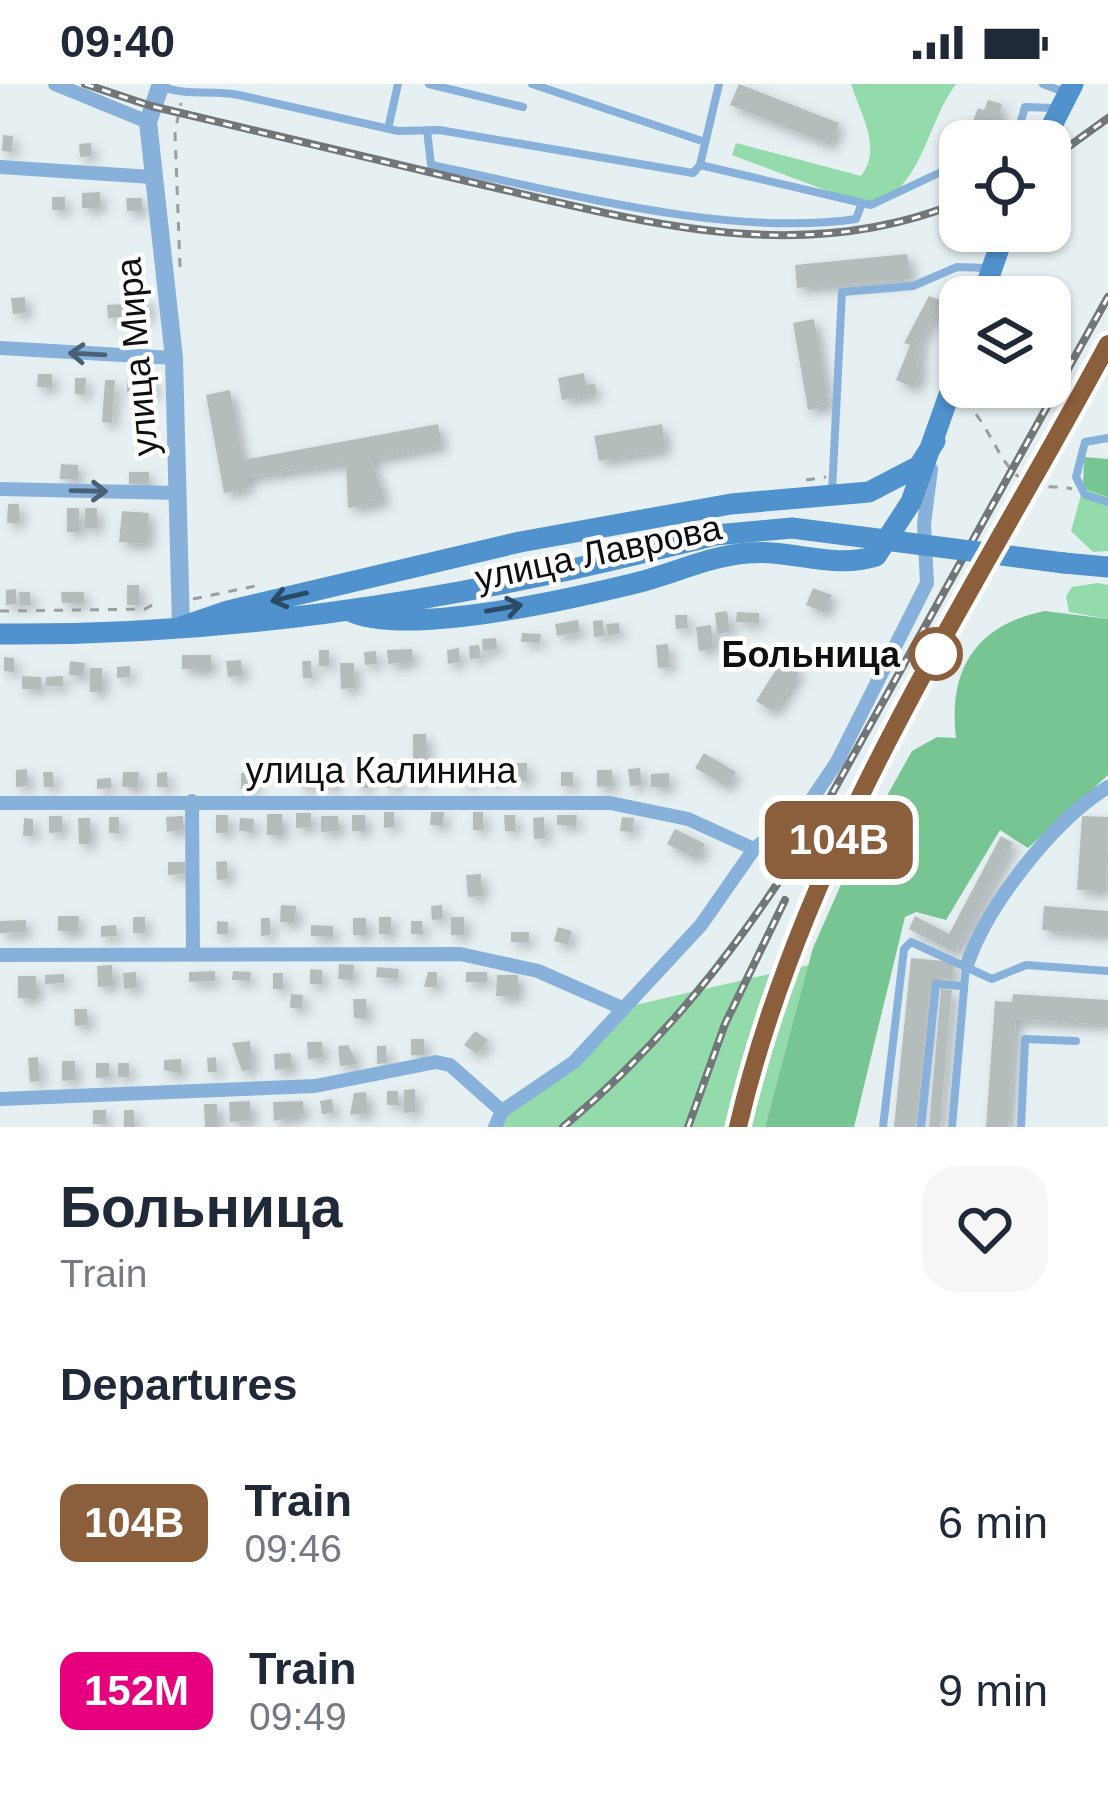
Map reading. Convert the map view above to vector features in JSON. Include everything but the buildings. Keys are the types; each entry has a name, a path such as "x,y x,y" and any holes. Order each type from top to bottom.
{"main road":[{"path":"989,276 998,252"},
{"name":"улица Лаврова","path":"348,610 364,619 481,612 642,581 751,552 850,564 876,556 897,530 945,408"},
{"path":"181,627 399,572 661,517 885,488 919,466 934,441"},
{"name":"улица Лаврова","path":"0,634 246,627 411,603 716,535 792,528 1108,567"},
{"path":"399,572 411,603"}],"street":[{"path":"55,84 148,122"},
{"name":"улица Мира","path":"161,85 148,122 174,358 181,627"},
{"path":"0,167 152,177"},
{"path":"0,348 174,358"},
{"path":"495,1127 502,1111 574,1062 701,925 754,849 806,808 837,762 927,583 924,524 934,441"},
{"path":"0,489 179,493"},
{"path":"967,964 979,927 1009,888 1088,800 1108,787"},
{"path":"192,801 193,955"},
{"name":"улица Калинина","path":"0,803 610,802 688,819 754,849"},
{"path":"0,955 460,955 538,970 622,1008"},
{"path":"0,1099 315,1086 436,1062 450,1065 502,1111"}],"lane":[{"path":"388,129 398,84"},
{"path":"429,84 523,107"},
{"path":"532,84 705,142"},
{"path":"161,85 193,97 212,91 239,95 388,129 427,130 693,172 700,165 719,84"},
{"path":"1043,84 1068,95"},
{"path":"1022,120 1025,107 1068,95"},
{"path":"427,130 431,165 586,197 777,226 856,219 862,203"},
{"path":"700,165 871,206 910,191 939,169"},
{"path":"832,494 842,292 913,286 957,267 992,268"},
{"path":"1108,439 1085,442 1079,448 1076,477 1084,494 1108,502"},
{"path":"883,1127 904,949 910,942 992,979 1025,964 1108,970"},
{"path":"952,1127 967,964"},
{"path":"921,1127 936,984 962,986"},
{"path":"1021,1127 1025,1039 1076,1041"}],"path":[{"path":"968,408 986,421 1011,473 1036,486 1066,486 1084,494"},
{"path":"0,611 145,609 156,603"}],"green space":[{"path":"851,84 956,84 904,183 873,208 732,155 736,143 861,176 870,142"},
{"path":"1084,457 1108,459 1108,497 1083,488"},
{"path":"1083,488 1108,497 1108,551 1093,552 1071,531"},
{"path":"1108,585 1108,619 1069,612 1066,596 1072,587"},
{"path":"1045,611 1108,619 1108,775 1028,848 1000,830 946,920 916,912 905,917 854,1127 765,1127 813,948 855,853 912,751 937,737 956,738 957,691 971,654 1000,627"},
{"path":"809,965 765,1127 495,1127 502,1111 574,1062 622,1008"}],"railway":[{"path":"85,84 151,106 666,224 783,235 842,232 939,209"},
{"path":"1071,145 1108,118"},
{"path":"563,1127 667,1027 783,876 1108,297"},
{"path":"882,753 1108,344"},
{"path":"731,1127 791,934 884,736"},
{"path":"688,1127 725,1024 785,900"}],"train":[{"name":"104В","path":"738,1127 799,937 858,798 1108,344"}],"place":[{"name":"Больница","path":"936,654"}]}
